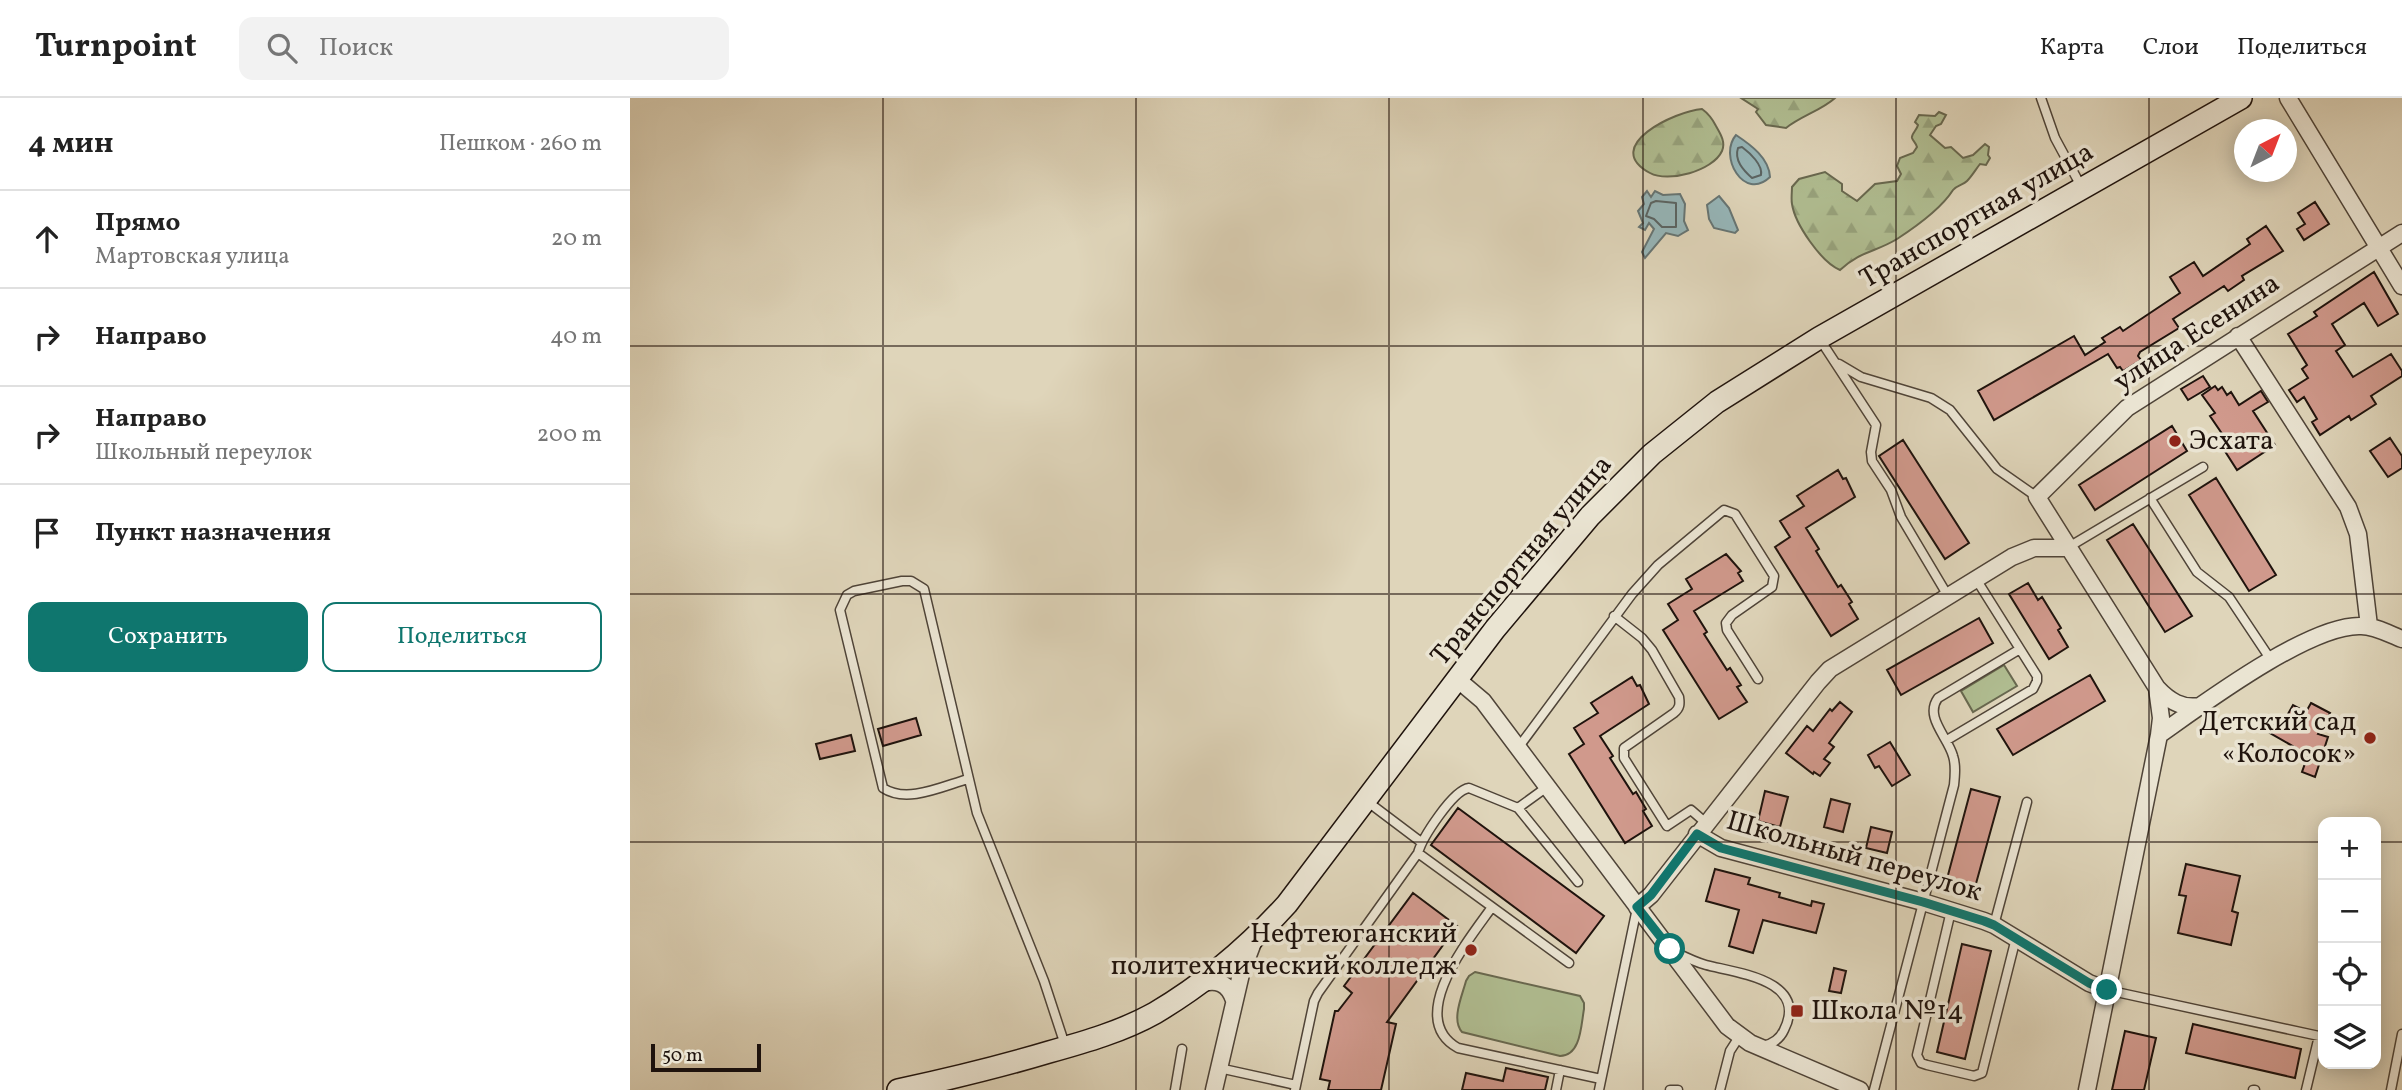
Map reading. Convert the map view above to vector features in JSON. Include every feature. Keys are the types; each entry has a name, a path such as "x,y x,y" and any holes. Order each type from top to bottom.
{"street":[{"name":"Транспортная улица","path":"898,1090 1015,1068 1155,1013 1199,984 1255,937 1300,888 1510,611 1590,516 1652,454 1726,396 1819,338 2241,98"},
{"path":"2288,98 2402,286"},
{"name":"улица Есенина","path":"2037,497 2127,408 2402,233"},
{"path":"2238,336 2348,507 2358,534 2369,626"},
{"path":"2037,497 2157,688 2175,703 2190,708 2200,706"},
{"path":"1637,907 1651,895 1830,669 2024,551 2034,548 2067,548"},
{"path":"2160,735 2271,660 2305,643 2345,628 2369,626 2402,639"},
{"path":"1457,680 1478,696 1727,1026 1739,1037 1759,1047 1860,1090"},
{"path":"2087,1090 2160,735 2157,688"},
{"name":"Школьный переулок","path":"1701,829 1721,848 1923,902 1994,925 2089,983 2107,990"},
{"path":"1214,1090 1234,1000 1255,937"},
{"path":"1199,984 1212,981 1221,983 1231,991 1234,1000"}],"lane":[{"path":"2042,98 2055,138 2082,188"},
{"path":"1819,338 1876,425 1872,461 1891,490 1901,517 1948,596"},
{"path":"1833,360 1861,377 1916,392 1950,410 1997,469 2037,497"},
{"path":"2067,548 2203,467"},
{"path":"2150,498 2197,572 2229,597 2271,660"},
{"path":"1518,748 1614,616 1658,565 1720,512 1730,511 1735,514 1774,576 1772,586 1731,615 1726,623 1727,630 1758,679"},
{"path":"1947,740 2036,686 2036,676 1976,579"},
{"path":"968,779 909,795 899,796 883,789 840,610 847,595 902,580 911,581 924,589 977,813 1044,981 1066,1048"},
{"path":"1614,616 1653,650 1680,703 1679,709 1628,744 1622,754 1667,826 1691,810 1701,829"},
{"path":"1874,1090 1954,785 1955,762 1933,713 1933,705 1938,698 2020,649"},
{"path":"1518,808 1547,787"},
{"path":"1219,1068 1296,1087 1318,993 1418,853 1421,842 1457,792 1469,788 1518,808 1578,882"},
{"path":"1366,801 1421,842"},
{"path":"1994,925 2027,802"},
{"path":"1418,853 1569,963"},
{"path":"1492,907 1445,979 1438,1022 1441,1034 1458,1048 1601,1079"},
{"path":"1599,1090 1637,907"},
{"path":"1951,911 1917,1055 1921,1063 1974,1076 1982,1073 2016,938"},
{"path":"1670,949 1703,964 1761,979 1781,990 1788,1005 1784,1030 1777,1040 1759,1047"},
{"path":"2107,990 2319,1036 2306,1090"},
{"path":"2391,1090 2402,1034"},
{"path":"1720,1090 1730,1051 1739,1037"},
{"path":"1175,1090 1182,1049"},
{"path":"1556,1090 1560,1070"},
{"path":"1670,1090 1678,1090"}],"green space":[{"path":"1741,98 1835,98 1786,128 1766,125 1756,112 1758,109"},
{"path":"1702,109 1712,118 1722,138 1723,148 1717,158 1700,169 1668,177 1650,173 1637,163 1633,152 1638,141 1648,132 1676,116"},
{"path":"1939,112 1946,115 1930,135 1945,148 1951,147 1963,158 1973,155 1985,144 1989,147 1990,158 1986,165 1980,164 1967,181 1955,188 1935,210 1897,239 1861,255 1840,270 1833,266 1817,251 1798,222 1792,204 1792,187 1799,179 1825,172 1842,184 1842,191 1857,201 1875,184 1897,181 1901,174 1897,166 1900,158 1913,153 1917,147 1912,136 1918,125 1915,122 1919,115 1935,116"},
{"path":"2004,665 2017,686 1973,712 1961,691"},
{"path":"1475,972 1580,996 1584,1009 1579,1038 1572,1051 1560,1056 1462,1032 1457,1021 1458,1008 1466,981"}],"water":[{"path":"1736,135 1763,158 1770,177 1760,183 1751,184 1736,173 1730,154"},
{"path":"1647,191 1651,197 1655,191 1663,195 1680,194 1685,204 1684,221 1688,230 1678,236 1666,233 1645,258 1642,252 1654,229 1649,223 1645,230 1639,227 1643,223 1638,211 1644,204 1642,197"},
{"path":"1719,196 1729,208 1738,230 1735,233 1714,228 1709,219 1707,205"}],"building":[{"path":"2315,202 2329,224 2304,240 2297,229 2305,224 2298,213"},
{"path":"2266,226 2283,251 2242,276 2244,280 2228,291 2224,286 2173,319 2179,328 2140,352 2138,356 2141,360 2123,371 2120,367 2117,368 2108,354 1994,420 1978,391 2074,336 2085,355 2105,342 2102,338 2120,327 2123,331 2180,293 2170,277 2194,262 2203,276 2250,244 2247,239"},
{"path":"2374,272 2398,314 2378,326 2364,303 2332,324 2345,345 2336,351 2353,377 2391,354 2402,371 2402,376 2371,396 2376,404 2351,420 2349,416 2320,435 2312,422 2317,419 2304,397 2297,402 2289,390 2308,378 2302,369 2307,365 2288,334 2317,316 2314,312"},
{"path":"2203,376 2210,387 2188,400 2181,389"},
{"path":"2215,386 2218,390 2222,387 2227,395 2231,392 2239,405 2261,391 2268,402 2253,411 2275,445 2237,470 2221,445 2227,441 2210,416 2215,413 2202,395"},
{"path":"2172,426 2187,451 2095,510 2079,485"},
{"path":"2390,438 2402,456 2402,468 2388,477 2370,451"},
{"path":"1903,440 1969,543 1945,559 1879,456"},
{"path":"1838,470 1843,479 1846,478 1855,497 1806,528 1819,549 1816,551 1838,587 1841,585 1852,602 1849,604 1858,619 1831,636 1775,547 1790,537 1780,521 1804,506 1797,496"},
{"path":"2216,478 2276,575 2249,591 2189,495"},
{"path":"2133,524 2192,616 2165,632 2107,540"},
{"path":"1726,554 1741,571 1738,573 1743,581 1694,611 1707,632 1704,634 1727,670 1730,668 1741,685 1737,687 1747,702 1719,719 1663,630 1678,620 1668,604 1692,589 1686,579"},
{"path":"2028,583 2038,600 2042,597 2061,628 2058,630 2068,647 2049,659 2009,594"},
{"path":"1979,618 1993,643 1901,695 1887,670"},
{"path":"2090,675 2105,701 2013,755 1997,729"},
{"path":"1632,677 1637,686 1640,685 1649,704 1600,736 1613,756 1610,758 1646,809 1643,811 1652,826 1625,843 1569,754 1584,744 1574,728 1598,713 1591,703"},
{"path":"1840,702 1852,712 1829,743 1834,747 1824,759 1830,763 1820,776 1814,772 1813,774 1786,753 1807,726 1813,731 1830,709 1832,711"},
{"path":"2311,703 2330,713 2318,734 2328,737 2315,777 2302,772 2308,755 2270,733 2277,719 2283,723 2293,705 2306,712"},
{"path":"916,718 921,735 883,746 878,729"},
{"path":"851,735 855,751 820,759 816,744"},
{"path":"1890,742 1910,775 1892,786 1879,766 1875,768 1868,755"},
{"path":"1971,789 2000,797 1972,898 1944,890"},
{"path":"1765,791 1788,797 1780,827 1758,821"},
{"path":"1831,799 1850,804 1843,832 1824,827"},
{"path":"1458,808 1604,916 1576,953 1431,845"},
{"path":"1871,827 1892,832 1887,853 1866,848"},
{"path":"2186,864 2240,876 2232,911 2238,913 2231,945 2178,933 2186,896 2179,895"},
{"path":"1715,869 1750,878 1748,884 1780,893 1779,897 1811,906 1812,901 1824,904 1816,933 1763,920 1753,953 1729,946 1739,910 1706,901"},
{"path":"1413,893 1457,926 1387,1022 1396,1024 1381,1090 1328,1090 1330,1081 1320,1079 1335,1011 1338,1011 1352,993 1344,986"},
{"path":"1962,944 1991,951 1965,1059 1937,1052"},
{"path":"1834,968 1846,971 1841,993 1829,991"},
{"path":"2193,1024 2301,1049 2295,1078 2186,1053"},
{"path":"2125,1031 2156,1038 2144,1090 2112,1090"},
{"path":"1506,1068 1548,1077 1545,1090 1462,1090 1466,1073 1503,1081"}],"place":[{"name":"Эсхата","path":"2175,441"},
{"name":"Детский сад «Колосок»","path":"2370,738"},
{"name":"Нефтеюганский политехнический колледж","path":"1471,950"},
{"name":"Школа №14","path":"1797,1011"}],"route":[{"path":"1670,949 1637,907 1651,895 1697,834 1721,848 1984,921 2089,983 2107,990"}]}
